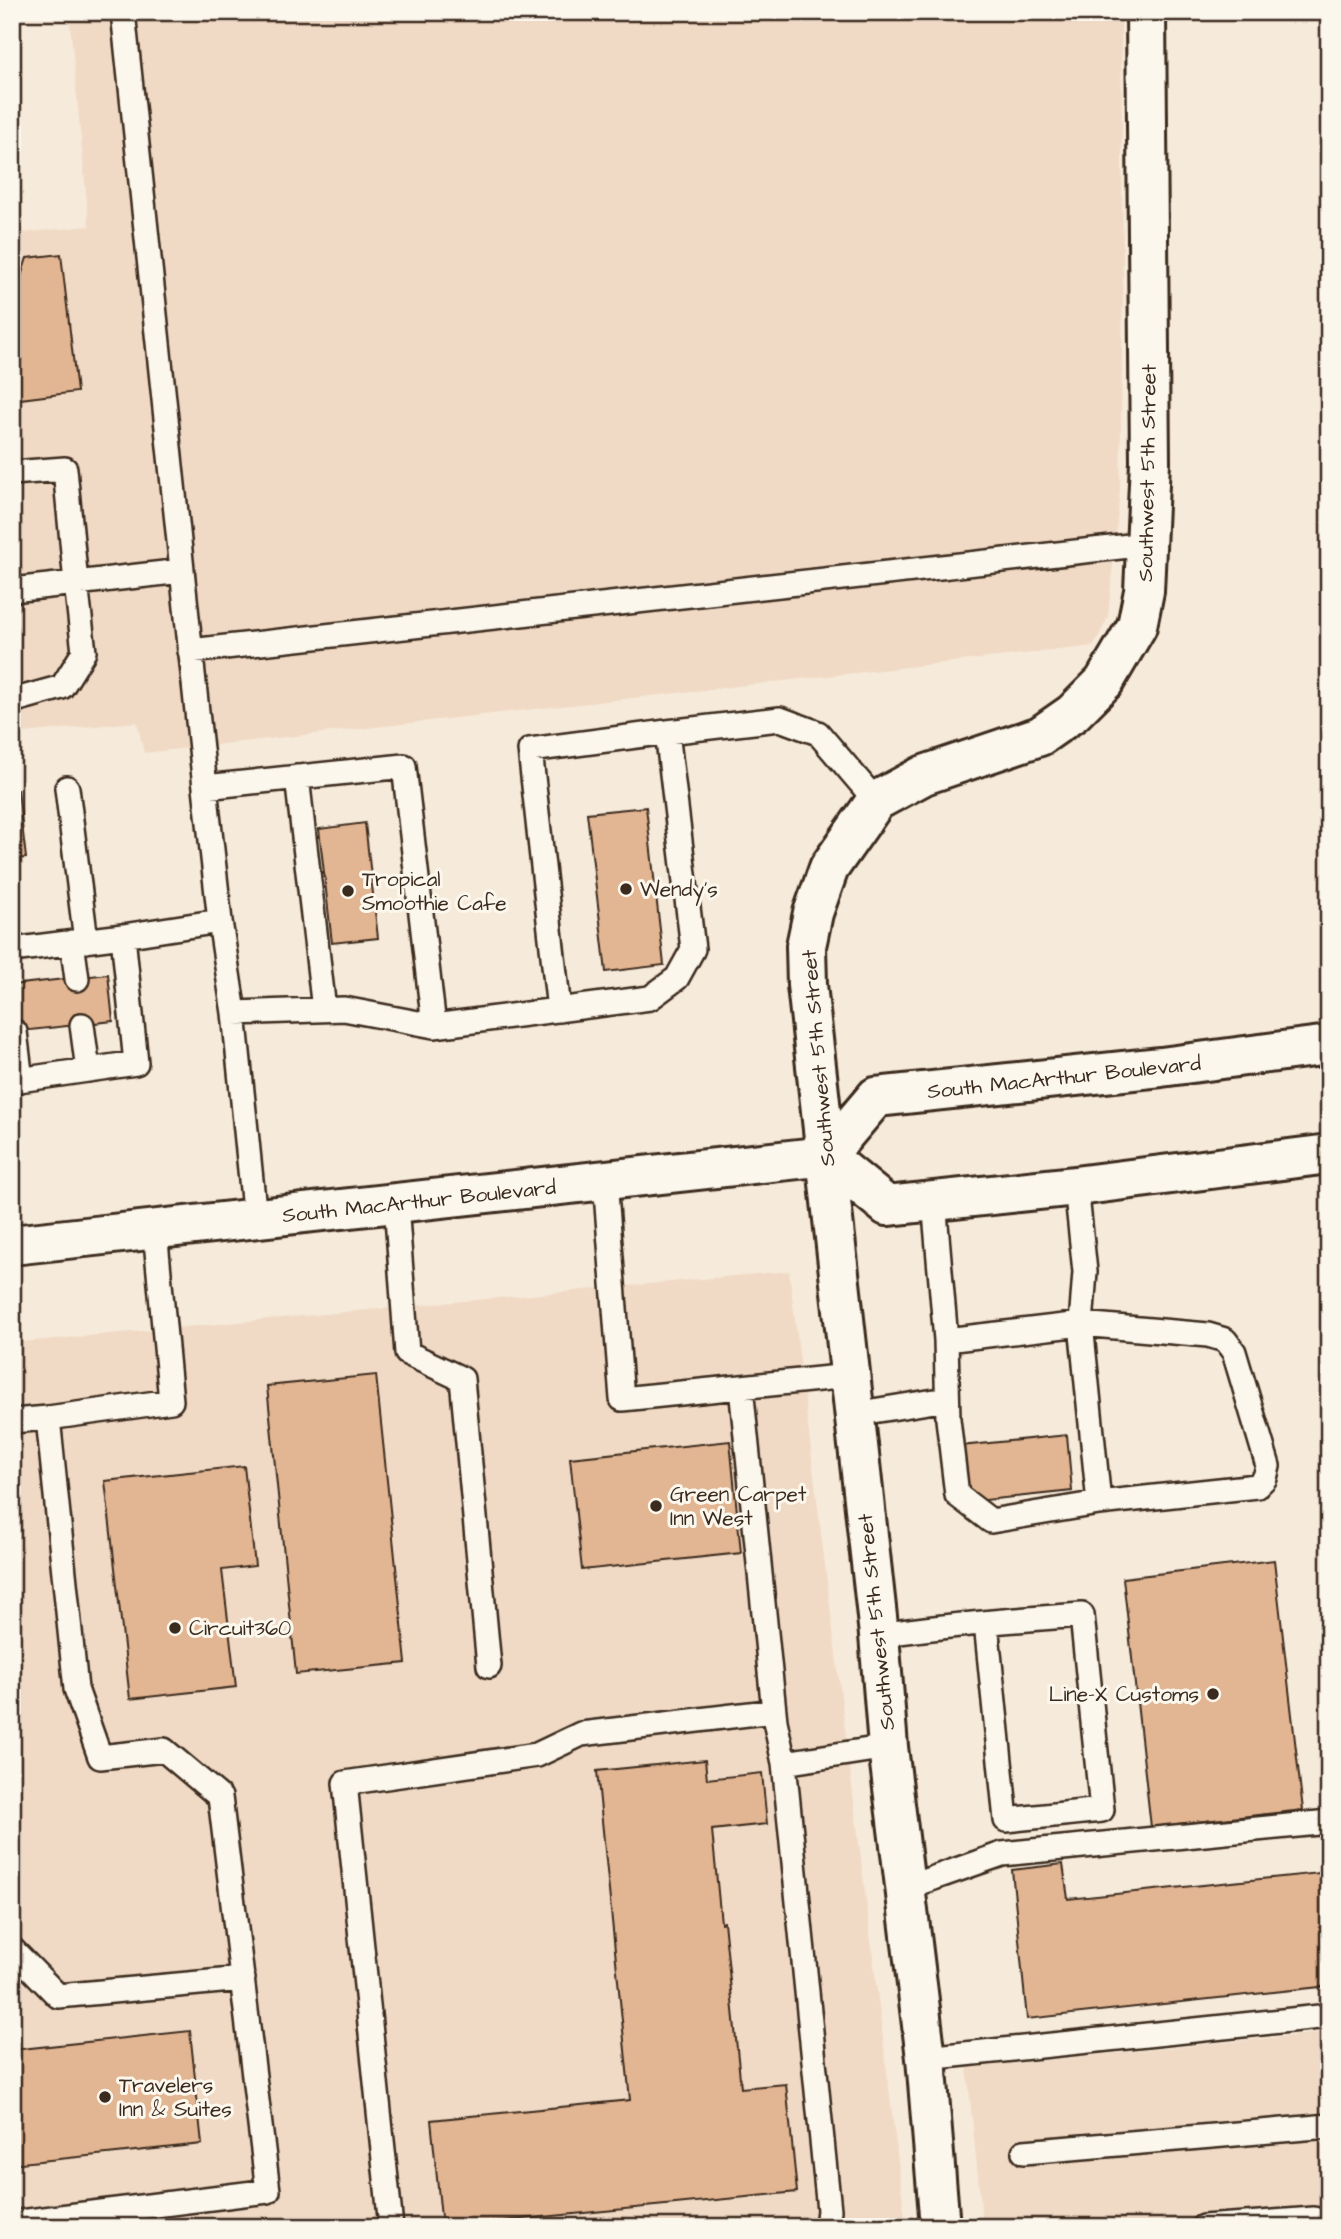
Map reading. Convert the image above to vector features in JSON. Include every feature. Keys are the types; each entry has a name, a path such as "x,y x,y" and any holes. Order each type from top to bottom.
{"street":[{"name":"Southwest 5th Street","path":"940,2227 926,2058 888,1747 879,1636 807,985 806,946 813,914 829,868 876,800 924,775 1040,736 1073,713 1104,682 1137,626 1144,591 1150,449 1146,12"},
{"name":"South MacArthur Boulevard","path":"13,1243 155,1230 826,1156 876,1097 1160,1067 1329,1045"},
{"path":"826,1156 887,1206 1076,1186 1329,1154"}],"lane":[{"path":"123,12 181,571 256,1219"},
{"path":"12,472 65,469 84,652 62,687 12,701"},
{"path":"190,651 1147,544"},
{"path":"12,590 181,571"},
{"path":"559,1010 530,750 780,719 818,733 876,800"},
{"path":"234,1013 344,1009 434,1026 650,999 677,978 694,949 667,732"},
{"path":"205,787 404,766 434,1026"},
{"path":"297,777 324,1010"},
{"path":"67,788 79,942 77,979"},
{"path":"12,950 220,921"},
{"path":"15,1032 16,1080 136,1063 122,936"},
{"path":"82,1024 88,1070"},
{"path":"605,1180 622,1399 849,1376"},
{"path":"1076,1186 1085,1272 1081,1324 1098,1503"},
{"path":"934,1201 946,1340 947,1399 957,1495 991,1521 1098,1503 1257,1486 1265,1478 1268,1466 1234,1352 1225,1340 1208,1335 1081,1324 946,1340"},
{"path":"396,1204 407,1353 462,1379 489,1666"},
{"path":"12,1422 171,1401 155,1230"},
{"path":"741,1387 774,1711 784,1763 829,2210 827,2227"},
{"path":"854,1414 947,1399"},
{"path":"12,2223 268,2191 220,1797 164,1750 100,1757 76,1689 48,1418"},
{"path":"879,1636 936,1627 1082,1615 1102,1810 1006,1820 986,1623"},
{"path":"391,2227 345,1783 537,1755 581,1734 774,1711"},
{"path":"784,1763 888,1747"},
{"path":"905,1888 1002,1854 1329,1822"},
{"path":"12,1949 58,1996 243,1979"},
{"path":"926,2058 1329,2016"},
{"path":"1024,2152 1329,2126"},
{"path":"1203,2227 1314,2223"}],"shaded area":[{"path":"69,12 1121,12 1123,290 1120,489 1108,617 1094,646 144,753 137,722 12,734 12,234 89,226"},
{"path":"789,1271 906,2227 12,2227 12,1343"},
{"path":"1329,2032 1329,2227 983,2227 967,2068"}],"building":[{"path":"61,254 77,392 12,400 12,277 21,276 27,258"},
{"path":"12,790 18,790 26,858 12,859"},
{"name":"Wendy's","path":"646,807 664,965 606,972 587,813"},
{"path":"365,823 378,938 332,943 319,829"},
{"path":"108,974 113,1021 12,1032 12,985"},
{"path":"376,1375 406,1663 296,1674 267,1386"},
{"path":"1067,1435 1072,1491 966,1502 961,1446"},
{"name":"Green Carpet Inn West","path":"730,1441 741,1553 582,1570 570,1458"},
{"name":"Circuit360","path":"244,1466 255,1566 222,1570 236,1687 130,1699 105,1481"},
{"name":"Line-X Customs","path":"1274,1560 1303,1810 1151,1827 1123,1578"},
{"path":"705,1760 707,1779 762,1773 767,1824 712,1830 741,2088 786,2084 797,2192 442,2227 431,2120 630,2100 597,1771"},
{"path":"1063,1864 1068,1899 1329,1872 1329,1986 1027,2019 1012,1870"},
{"name":"Travelers Inn & Suites","path":"190,2031 202,2144 12,2164 12,2050"}],"place":[{"name":"Wendy's","path":"626,889"},
{"name":"Tropical Smoothie Cafe","path":"348,891"},
{"name":"Green Carpet Inn West","path":"656,1506"},
{"name":"Circuit360","path":"175,1628"},
{"name":"Line-X Customs","path":"1213,1694"},
{"name":"Travelers Inn & Suites","path":"105,2097"}]}
